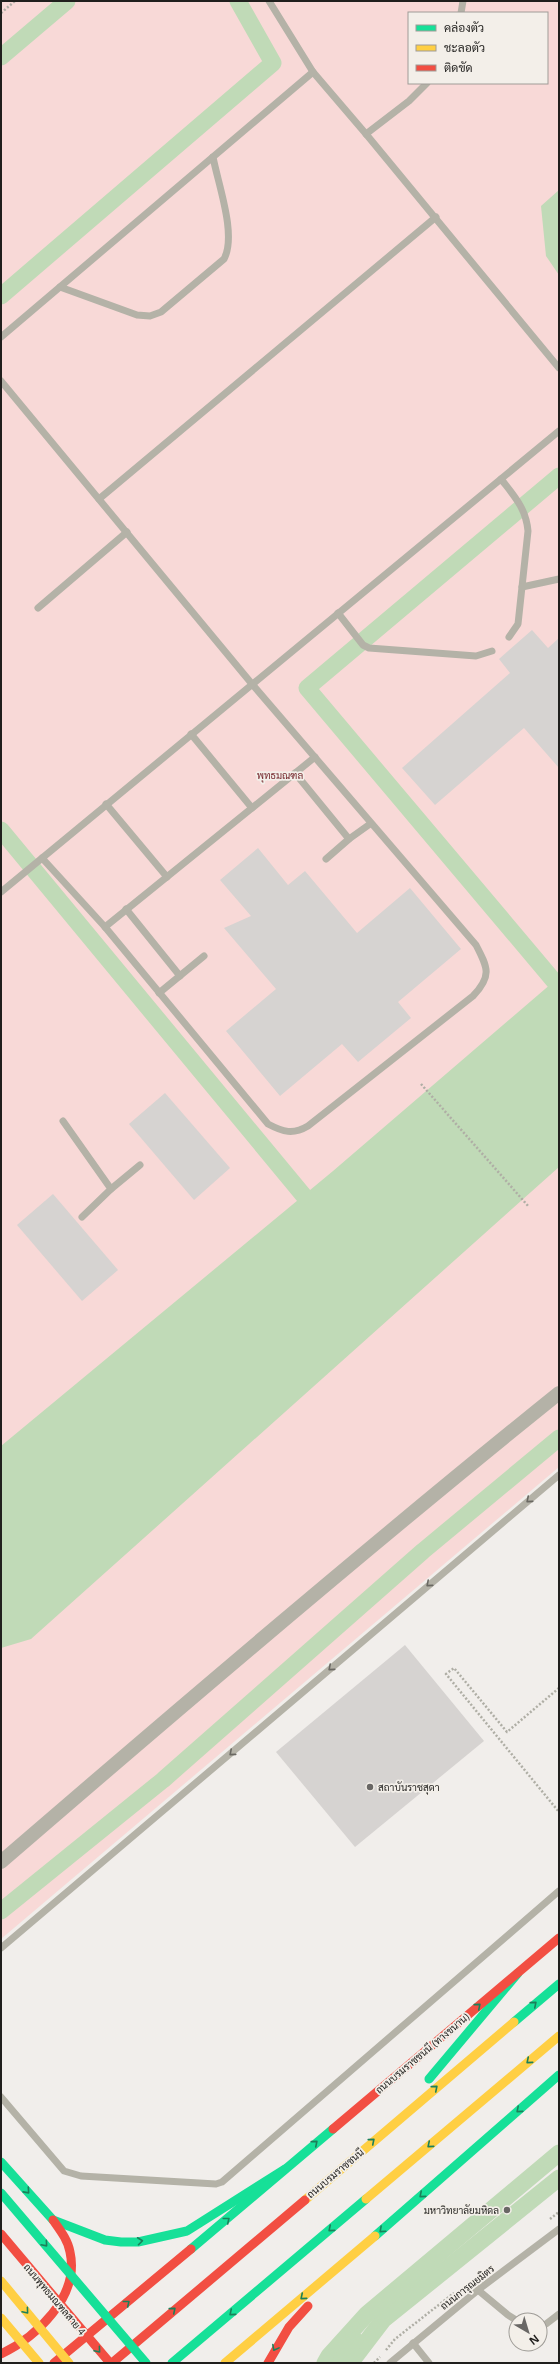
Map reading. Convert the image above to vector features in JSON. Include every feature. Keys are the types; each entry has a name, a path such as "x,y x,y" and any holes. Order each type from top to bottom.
{"main road":[{"name":"ถนนบรมราชชนนี (ทางขนาน)","path":"285,2169 559,1938"},
{"path":"394,2122 518,1973"},
{"name":"ถนนบรมราชชนนี","path":"111,2363 394,2122 559,1984"},
{"path":"172,2363 559,2036"},
{"path":"225,2363 354,2254 559,2075"},
{"path":"1,2162 53,2220 66,2242 71,2256 66,2292 52,2314 32,2336 1,2354"},
{"path":"53,2220 105,2240 138,2242 171,2236 200,2224 285,2169"},
{"path":"54,2363 237,2212 285,2169"},
{"path":"1,2193 146,2363"},
{"name":"ถนนพุทธมณฑลสาย 4","path":"1,2234 111,2363"},
{"path":"268,2363 289,2327 354,2254"},
{"path":"1,2281 69,2363"},
{"path":"1,2318 39,2363"}],"street":[{"path":"1,1862 473,1462 559,1393"}],"lane":[{"path":"269,1 312,72 436,217 559,368"},
{"path":"461,12 463,1"},
{"path":"1,337 312,72"},
{"path":"366,134 408,101 426,84"},
{"path":"60,287 137,315 150,316 161,312 224,259 229,249 229,233 213,157"},
{"path":"99,499 436,217"},
{"path":"1,381 252,684 370,824 476,945 483,958 486,971 485,984 473,996 308,1126 300,1131 288,1133 268,1124 105,926 42,858"},
{"path":"1,892 559,431"},
{"path":"501,479 523,507 527,518 528,531 518,624 509,637"},
{"path":"38,608 127,532"},
{"path":"522,587 559,579"},
{"path":"338,613 363,645 375,650 476,656 492,651"},
{"path":"191,734 252,808"},
{"path":"105,926 315,757"},
{"path":"295,773 349,839"},
{"path":"106,804 167,877"},
{"path":"326,859 349,839 370,824"},
{"path":"126,909 180,976"},
{"path":"159,993 204,956"},
{"path":"63,1122 111,1189"},
{"path":"82,1217 111,1189 140,1165"},
{"path":"1,1948 559,1475"},
{"path":"1,2097 64,2171 70,2174 192,2182 222,2182 559,1891"},
{"name":"ถนนการุณยมิตร","path":"390,2363 478,2290 559,2229"},
{"path":"478,2290 508,2315"},
{"path":"548,2322 559,2314"},
{"path":"413,2343 429,2363"}],"path":[{"path":"1,13 15,1"},
{"path":"421,1084 528,1208"},
{"path":"559,1688 507,1732 454,1668 446,1674 501,1739 512,1756 559,1812"}],"green space":[{"name":"พุทธมณฑล","path":"1,1 559,1 559,1467 1,1939"}],"shaded area":[{"path":"559,190 559,275 546,256 541,206"},
{"path":"559,977 559,1167 31,1639 1,1648 1,1446 333,1171"}],"building":[{"path":"532,630 548,648 559,638 559,768 524,728 435,805 402,768 510,673 499,659"},
{"path":"258,848 288,885 305,871 357,933 410,888 461,949 398,1002 411,1018 358,1062 342,1044 280,1096 226,1031 276,989 224,928 251,916 220,880"},
{"path":"165,1093 230,1168 194,1200 129,1124"},
{"path":"53,1194 118,1270 82,1301 17,1225"},
{"path":"405,1645 484,1741 355,1847 276,1752"}],"waterway":[{"path":"1,57 67,1"},
{"path":"1,296 273,63 238,1"},
{"path":"554,981 307,688 559,476"},
{"path":"1,830 304,1196"},
{"path":"1,1911 163,1780 423,1551 559,1438"},
{"path":"325,2363 329,2356 367,2314 559,2153"},
{"path":"354,2358 383,2320 559,2178"},
{"path":"340,2363 355,2340"}],"traffic: fast":[{"path":"429,2079 518,1973"},
{"path":"514,2022 559,1984"},
{"path":"375,2236 559,2075"},
{"path":"191,2249 333,2129"},
{"path":"1,2162 53,2220 105,2240 121,2242 138,2242 187,2231 285,2169"},
{"path":"1,2193 146,2363"},
{"path":"172,2363 366,2199"}],"traffic: slow":[{"path":"305,2200 514,2022"},
{"path":"366,2199 559,2036"},
{"path":"225,2363 375,2236"},
{"path":"1,2281 69,2363"},
{"path":"1,2318 39,2363"}],"traffic: jam":[{"path":"333,2129 559,1938"},
{"path":"112,2363 305,2200"},
{"path":"1,2354 14,2347 41,2326 62,2300 68,2285 71,2269 70,2252 63,2235 53,2220"},
{"path":"1,2234 110,2363"},
{"path":"54,2363 191,2249"},
{"path":"268,2363 289,2327 308,2306"}],"place":[{"name":"สถาบันราชสุดา","path":"370,1787"},
{"name":"มหาวิทยาลัยมหิดล","path":"507,2210"}]}
